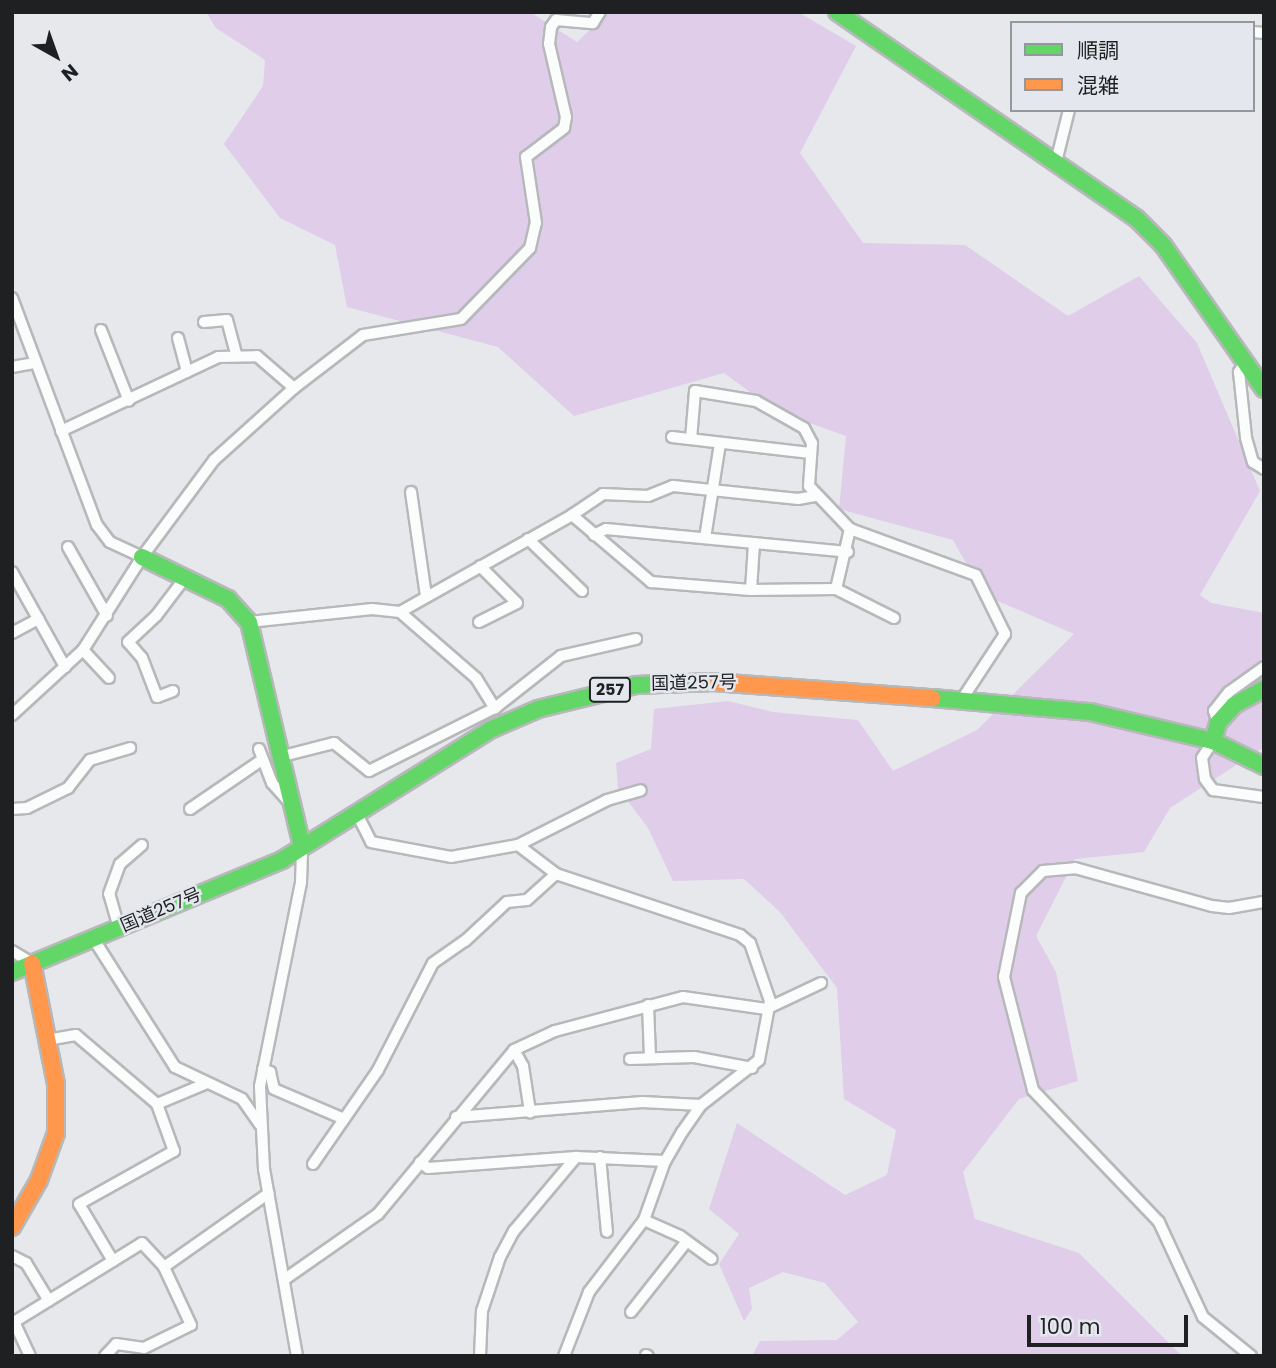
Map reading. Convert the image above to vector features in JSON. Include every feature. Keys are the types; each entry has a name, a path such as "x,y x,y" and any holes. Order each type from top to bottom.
{"main road":[{"path":"837,12 1056,162 1150,231 1264,389"},
{"path":"142,557 237,605 249,622 283,756 302,847"},
{"name":"国道257号","path":"12,972 302,847 492,729 550,706 636,685 730,681 963,698 1090,712 1213,741 1264,766"},
{"path":"1213,741 1218,723 1247,694 1264,689"},
{"path":"12,1227 39,1180 56,1133 56,1084 32,963"}],"street":[{"path":"12,715 83,650 142,557 214,460 294,388 363,335 461,319 530,248 536,223 526,157 564,128 566,117 549,44 551,27 556,20 593,23 600,12"},
{"path":"1056,162 1068,112"},
{"path":"13,300 34,363 103,536 142,557"},
{"path":"204,322 228,320 236,354"},
{"path":"101,330 129,401"},
{"path":"177,338 187,372"},
{"path":"61,431 129,401 218,356 257,356 294,388"},
{"path":"1245,362 1239,372 1246,438 1253,462 1264,469"},
{"path":"12,367 34,363"},
{"path":"691,439 695,391 756,401 804,428 812,443 809,486 815,496 850,529 976,575 1005,634 963,698"},
{"path":"672,436 810,453"},
{"path":"705,538 715,491 720,443"},
{"path":"400,612 572,515 603,494 648,496 673,486 798,499 815,496"},
{"path":"411,492 426,596"},
{"path":"572,515 651,582 751,590 836,589 894,618"},
{"path":"594,535 606,529 848,552"},
{"path":"836,589 848,552 850,529"},
{"path":"528,539 582,591"},
{"path":"751,590 754,543"},
{"path":"68,547 107,616"},
{"path":"479,622 517,603 480,566"},
{"path":"12,572 65,667"},
{"path":"173,691 157,697 142,658 128,642 156,616 185,578"},
{"path":"249,622 372,609 400,612 476,678 495,708"},
{"path":"12,632 38,619"},
{"path":"283,756 334,743 369,771 495,708 561,656 636,639"},
{"path":"83,650 109,678"},
{"path":"1218,723 1214,711 1229,692 1264,667"},
{"path":"1213,741 1202,758 1205,779 1213,790 1264,797"},
{"path":"12,809 27,808 68,788 90,760 130,748"},
{"path":"190,809 261,754 272,783 294,807"},
{"path":"357,814 371,842 422,853 472,856 518,845 607,800 641,789"},
{"path":"118,928 109,894 120,864 142,845"},
{"path":"518,845 556,874 740,935 750,943 770,1001 766,1009 760,1060 701,1105 665,1161 644,1220 589,1292 564,1356"},
{"path":"297,1356 260,1125 263,1069 301,882 302,847"},
{"path":"1251,1356 1203,1317 1158,1222 1033,1090 1004,977 1021,893 1042,871 1075,868 1229,908 1264,902"},
{"path":"313,1164 378,1070 433,963 465,941 507,902 527,900 556,874"},
{"path":"93,938 175,1067 242,1099 260,1125"},
{"path":"12,951 32,963"},
{"path":"285,1279 378,1214 514,1049 555,1031 648,1005 708,998 766,1009 821,983"},
{"path":"648,1005 650,1058"},
{"path":"47,1040 76,1035 157,1104 174,1151 79,1204 113,1261"},
{"path":"514,1049 523,1066 530,1112"},
{"path":"630,1059 694,1057 752,1068"},
{"path":"263,1069 270,1072 274,1089 344,1119"},
{"path":"157,1104 208,1083"},
{"path":"456,1117 642,1102 701,1105"},
{"path":"420,1162 428,1168 576,1157 665,1161"},
{"path":"480,1356 482,1311 500,1256 514,1231 576,1157"},
{"path":"600,1157 607,1232"},
{"path":"164,1267 269,1193"},
{"path":"644,1220 687,1241 712,1259"},
{"path":"631,1312 687,1241"},
{"path":"30,1356 14,1322 142,1243 164,1267 191,1325 166,1341 136,1352 116,1343 105,1356"},
{"path":"12,1256 26,1263 49,1301"}],"shaded area":[{"path":"206,12 530,12 577,42 609,12 798,12 856,46 800,153 863,243 965,245 1068,316 1139,276 1197,343 1260,491 1200,595 1211,603 1264,613 1264,747 1170,808 1144,852 1075,859 1036,936 1056,972 1078,1081 1019,1099 963,1172 975,1219 1079,1253 1182,1356 752,1356 760,1341 837,1340 858,1322 825,1283 783,1272 749,1288 752,1309 744,1321 719,1264 739,1234 709,1209 737,1123 845,1195 887,1175 896,1130 844,1099 837,988 780,912 744,879 673,881 648,828 618,788 616,763 651,749 654,709 728,701 773,712 858,720 893,771 977,730 1074,634 984,595 953,540 839,509 846,436 776,411 724,373 574,416 498,347 347,307 335,245 280,218 224,144 263,86 265,60 216,28"}],"traffic: fast":[{"path":"837,12 1137,219 1163,245 1264,389"},
{"path":"142,557 228,599 249,622 302,847"},
{"path":"12,972 282,860 492,729 538,709 636,685 713,682"},
{"path":"1213,741 1218,723 1234,705 1264,689"},
{"path":"932,698 1090,712 1213,741 1264,766"}],"traffic: slow":[{"path":"713,682 932,698"},
{"path":"12,1227 39,1180 56,1133 56,1084 32,963"}]}
